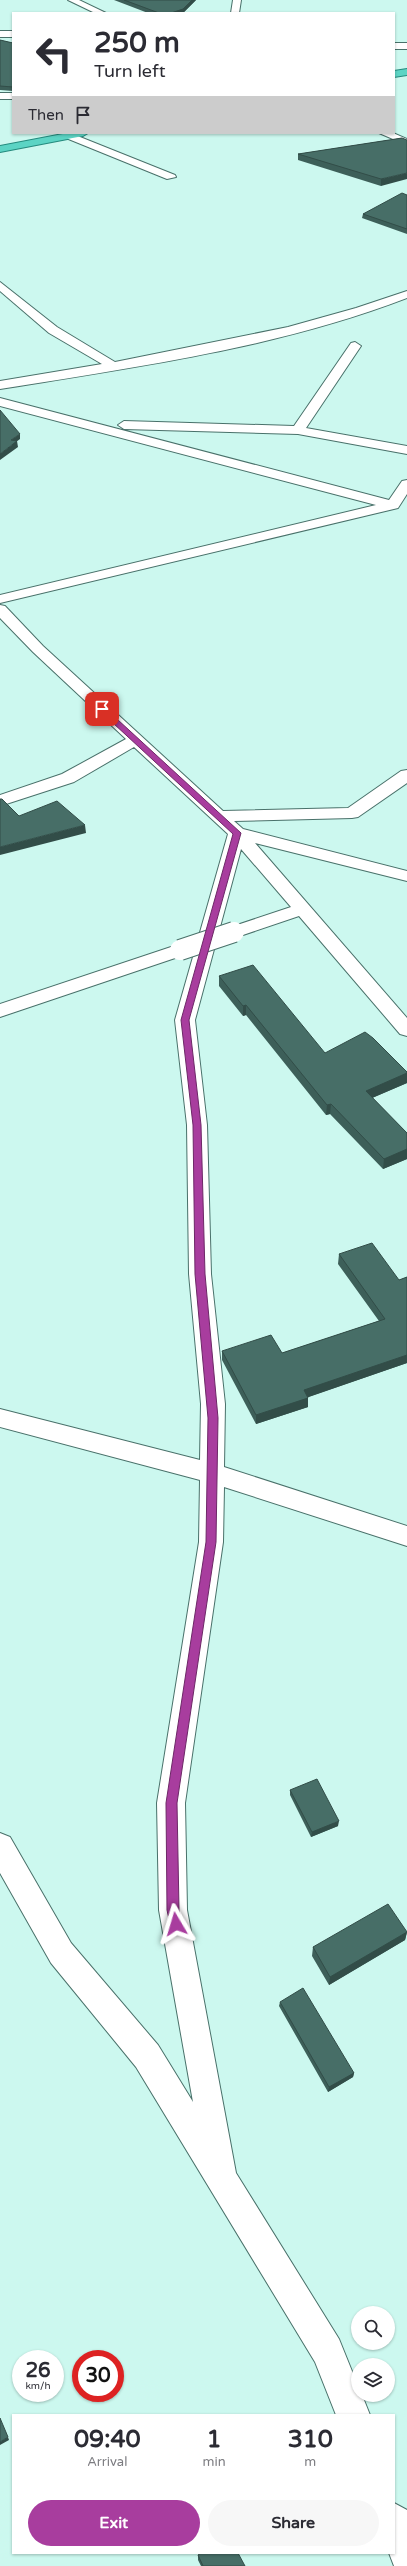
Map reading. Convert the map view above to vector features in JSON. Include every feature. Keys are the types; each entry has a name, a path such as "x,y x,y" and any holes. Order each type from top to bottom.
{"highway":[{"path":"395,74 407,72"},
{"path":"0,149 79,134"}],"street":[{"path":"72,0 100,12"},
{"path":"235,12 237,0"},
{"path":"0,34 12,34"},
{"path":"395,46 407,46"},
{"path":"0,96 12,96"},
{"path":"387,134 407,142"},
{"path":"70,136 171,177"},
{"path":"0,285 53,330 114,367"},
{"path":"0,385 114,367 286,332 323,323 407,294"},
{"path":"298,430 355,346"},
{"path":"0,402 400,507"},
{"path":"88,424 298,430 407,450"},
{"path":"400,507 407,484"},
{"path":"0,599 400,507"},
{"path":"0,609 38,649 134,740 237,833 407,1030"},
{"path":"0,801 68,778 111,755 134,740"},
{"path":"218,816 352,813 407,774"},
{"path":"237,833 407,876"},
{"path":"222,2180 173,1910 171,1811 211,1542 213,1404 200,1274 197,1125 185,1020 237,833"},
{"path":"0,1011 302,909"},
{"path":"0,1418 212,1473 407,1536"},
{"path":"0,1846 61,1953 148,2056 222,2180 328,2351 352,2414"},
{"path":"395,2524 407,2554"}],"building":[{"path":"124,0 192,0 183,9 174,12 156,12"},
{"path":"0,40 12,43 12,87 0,86"},
{"path":"402,138 407,140 407,173 381,179 298,154"},
{"path":"402,193 407,195 407,229 363,214"},
{"path":"0,410 20,434 11,440 17,441 0,454"},
{"path":"0,799 2,799 19,816 57,801 85,825 0,847"},
{"path":"253,965 325,1053 365,1032 407,1072 366,1091 407,1133 407,1149 384,1159 331,1104 327,1105 246,1005 243,1006 219,976"},
{"path":"372,1243 399,1280 407,1277 407,1355 304,1390 308,1398 256,1415 222,1351 271,1335 282,1353 385,1319 339,1254"},
{"path":"317,1779 339,1821 312,1832 290,1790"},
{"path":"388,1904 407,1932 330,1977 313,1947"},
{"path":"303,1988 354,2073 329,2087 280,2002"},
{"path":"0,2418 8,2437 0,2442"},
{"path":"239,2554 245,2566 203,2566 198,2555"}],"route":[{"path":"102,709 237,833 185,1020 197,1125 200,1274 213,1404 213,1418 211,1542 171,1803 173,1910 176,1924"}]}
